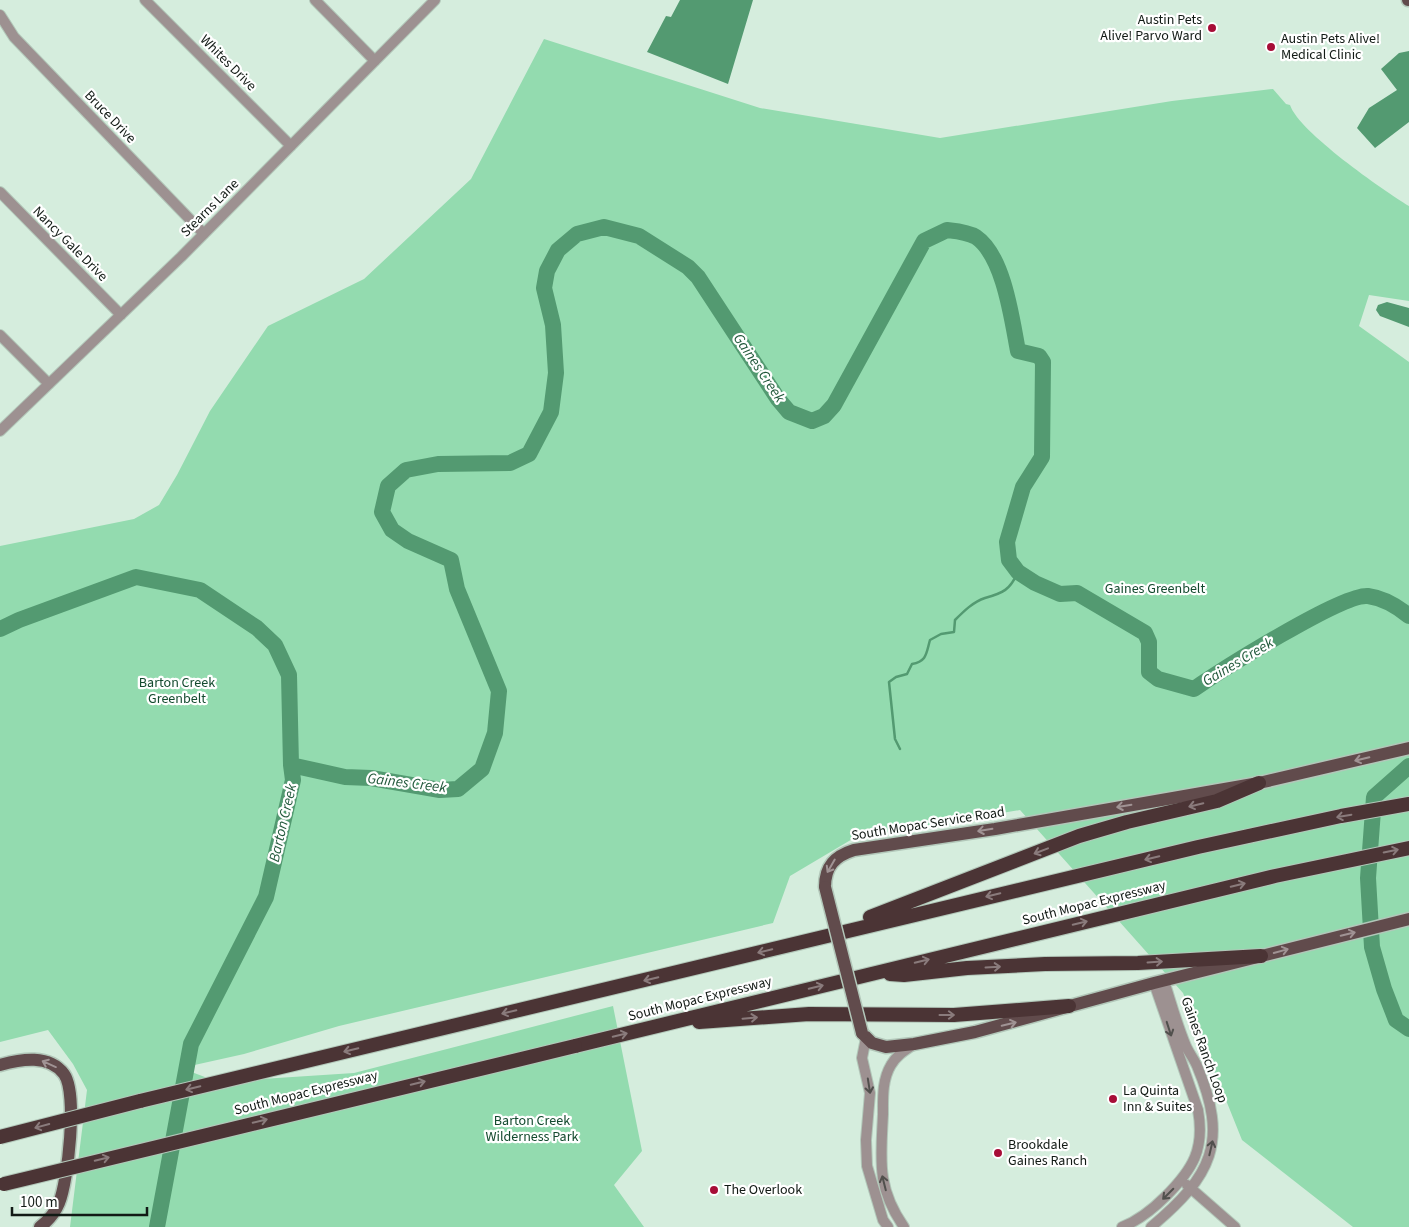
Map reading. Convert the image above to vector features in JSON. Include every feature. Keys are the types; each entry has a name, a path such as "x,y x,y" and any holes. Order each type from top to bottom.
{"highway":[{"path":"846,930 880,913 945,890 1079,836 1127,822 1218,800 1259,784"},
{"path":"0,1138 150,1098 846,930 1267,831 1409,804"},
{"name":"South Mopac Expressway","path":"2,1185 1275,876 1409,848"},
{"path":"874,973 904,975 967,968 1138,963 1261,956"},
{"path":"666,1024 809,1014 954,1015 1069,1006"}],"main road":[{"name":"South Mopac Service Road","path":"864,1036 825,887 825,876 835,859 854,850 1259,784 1409,748"},
{"path":"864,1036 878,1046 914,1044 1019,1022 1069,1006 1159,982 1409,919"},
{"path":"0,1065 30,1059 49,1063 64,1074 71,1090 69,1143 63,1191 53,1214 40,1227"}],"street":[{"name":"Whites Drive","path":"145,0 291,146"},
{"path":"315,0 375,61"},
{"name":"Stearns Lane","path":"0,431 204,234 435,0"},
{"name":"Bruce Drive","path":"0,16 14,37 204,234"},
{"name":"Nancy Gale Drive","path":"0,192 121,315"},
{"path":"0,335 49,384"},
{"name":"Gaines Ranch Loop","path":"1122,1227 1143,1217 1182,1180 1191,1168 1196,1156 1201,1128 1181,1048 1159,982"},
{"path":"864,1036 862,1058 870,1093 868,1166 884,1220 888,1227"},
{"path":"904,1227 887,1195 882,1176 880,1146 885,1077 896,1058 914,1044"},
{"name":"Gaines Ranch Loop","path":"1151,1227 1190,1188 1204,1171 1210,1155 1213,1126 1212,1112 1196,1064 1181,1048"},
{"path":"868,1125 882,1127"},
{"path":"1182,1180 1235,1227"}],"green space":[{"path":"544,39 760,108 940,138 1172,101 1273,89 1286,104 1290,105 1309,130 1325,145 1362,174 1409,206 1409,301 1369,295 1359,326 1409,362 1409,1227 1353,1227 1242,1140 1183,993 1020,810 854,838 790,876 773,923 339,1026 244,1054 181,1068 218,1082 354,1073 613,1006 642,1151 614,1185 644,1227 70,1227 87,1090 73,1064 48,1030 0,1042 0,546 134,519 159,505 177,475 210,411 268,326 364,279 471,179"}],"shaded area":[{"path":"680,0 753,0 728,84 647,52 666,16 671,17"},
{"path":"1409,51 1409,122 1375,148 1357,128 1369,108 1397,90 1381,69 1399,53"},
{"path":"1387,302 1409,308 1409,327 1380,316 1376,310 1378,305"}],"waterway":[{"name":"Gaines Creek","path":"291,765 345,777 371,778 440,790 458,789 482,769 495,733 499,691 457,589 451,560 408,541 392,530 382,512 388,486 406,470 438,464 510,463 529,454 551,412 556,373 553,325 544,288 547,271 558,250 577,234 604,227 639,236 688,267 698,277 778,399 789,412 812,421 824,416 834,405 924,241 947,230 966,233 976,237 986,246 994,258 1000,273 1018,351 1039,356 1043,362 1042,457 1023,487 1007,542 1009,560 1018,572 1035,583 1060,594 1077,593 1145,633 1149,642 1149,672 1158,679 1194,689 1309,619 1354,598 1368,596 1379,599 1395,606 1409,616"},
{"path":"900,749 895,739 889,682 896,677 907,674 912,664 923,659 927,653 930,640 941,634 954,632 955,620 962,613 977,602 1005,590 1012,583 1018,572"},
{"name":"Barton Creek","path":"0,629 19,620 136,577 200,590 257,628 275,645 289,675 293,780 266,897 191,1044 157,1227"},
{"name":"Gaines Creek","path":"1409,766 1374,797 1368,878 1372,947 1384,989 1396,1020 1409,1029"}],"place":[{"name":"Austin Pets Alive! Parvo Ward","path":"1212,28"},
{"name":"Austin Pets Alive! Medical Clinic","path":"1271,47"},
{"name":"La Quinta Inn & Suites","path":"1113,1099"},
{"name":"Brookdale Gaines Ranch","path":"998,1153"},
{"name":"The Overlook","path":"714,1190"}],"park label":[{"name":"Gaines Greenbelt","path":"1155,589"},
{"name":"Barton Creek Greenbelt","path":"177,692"},
{"name":"Barton Creek Wilderness Park","path":"532,1130"}]}
